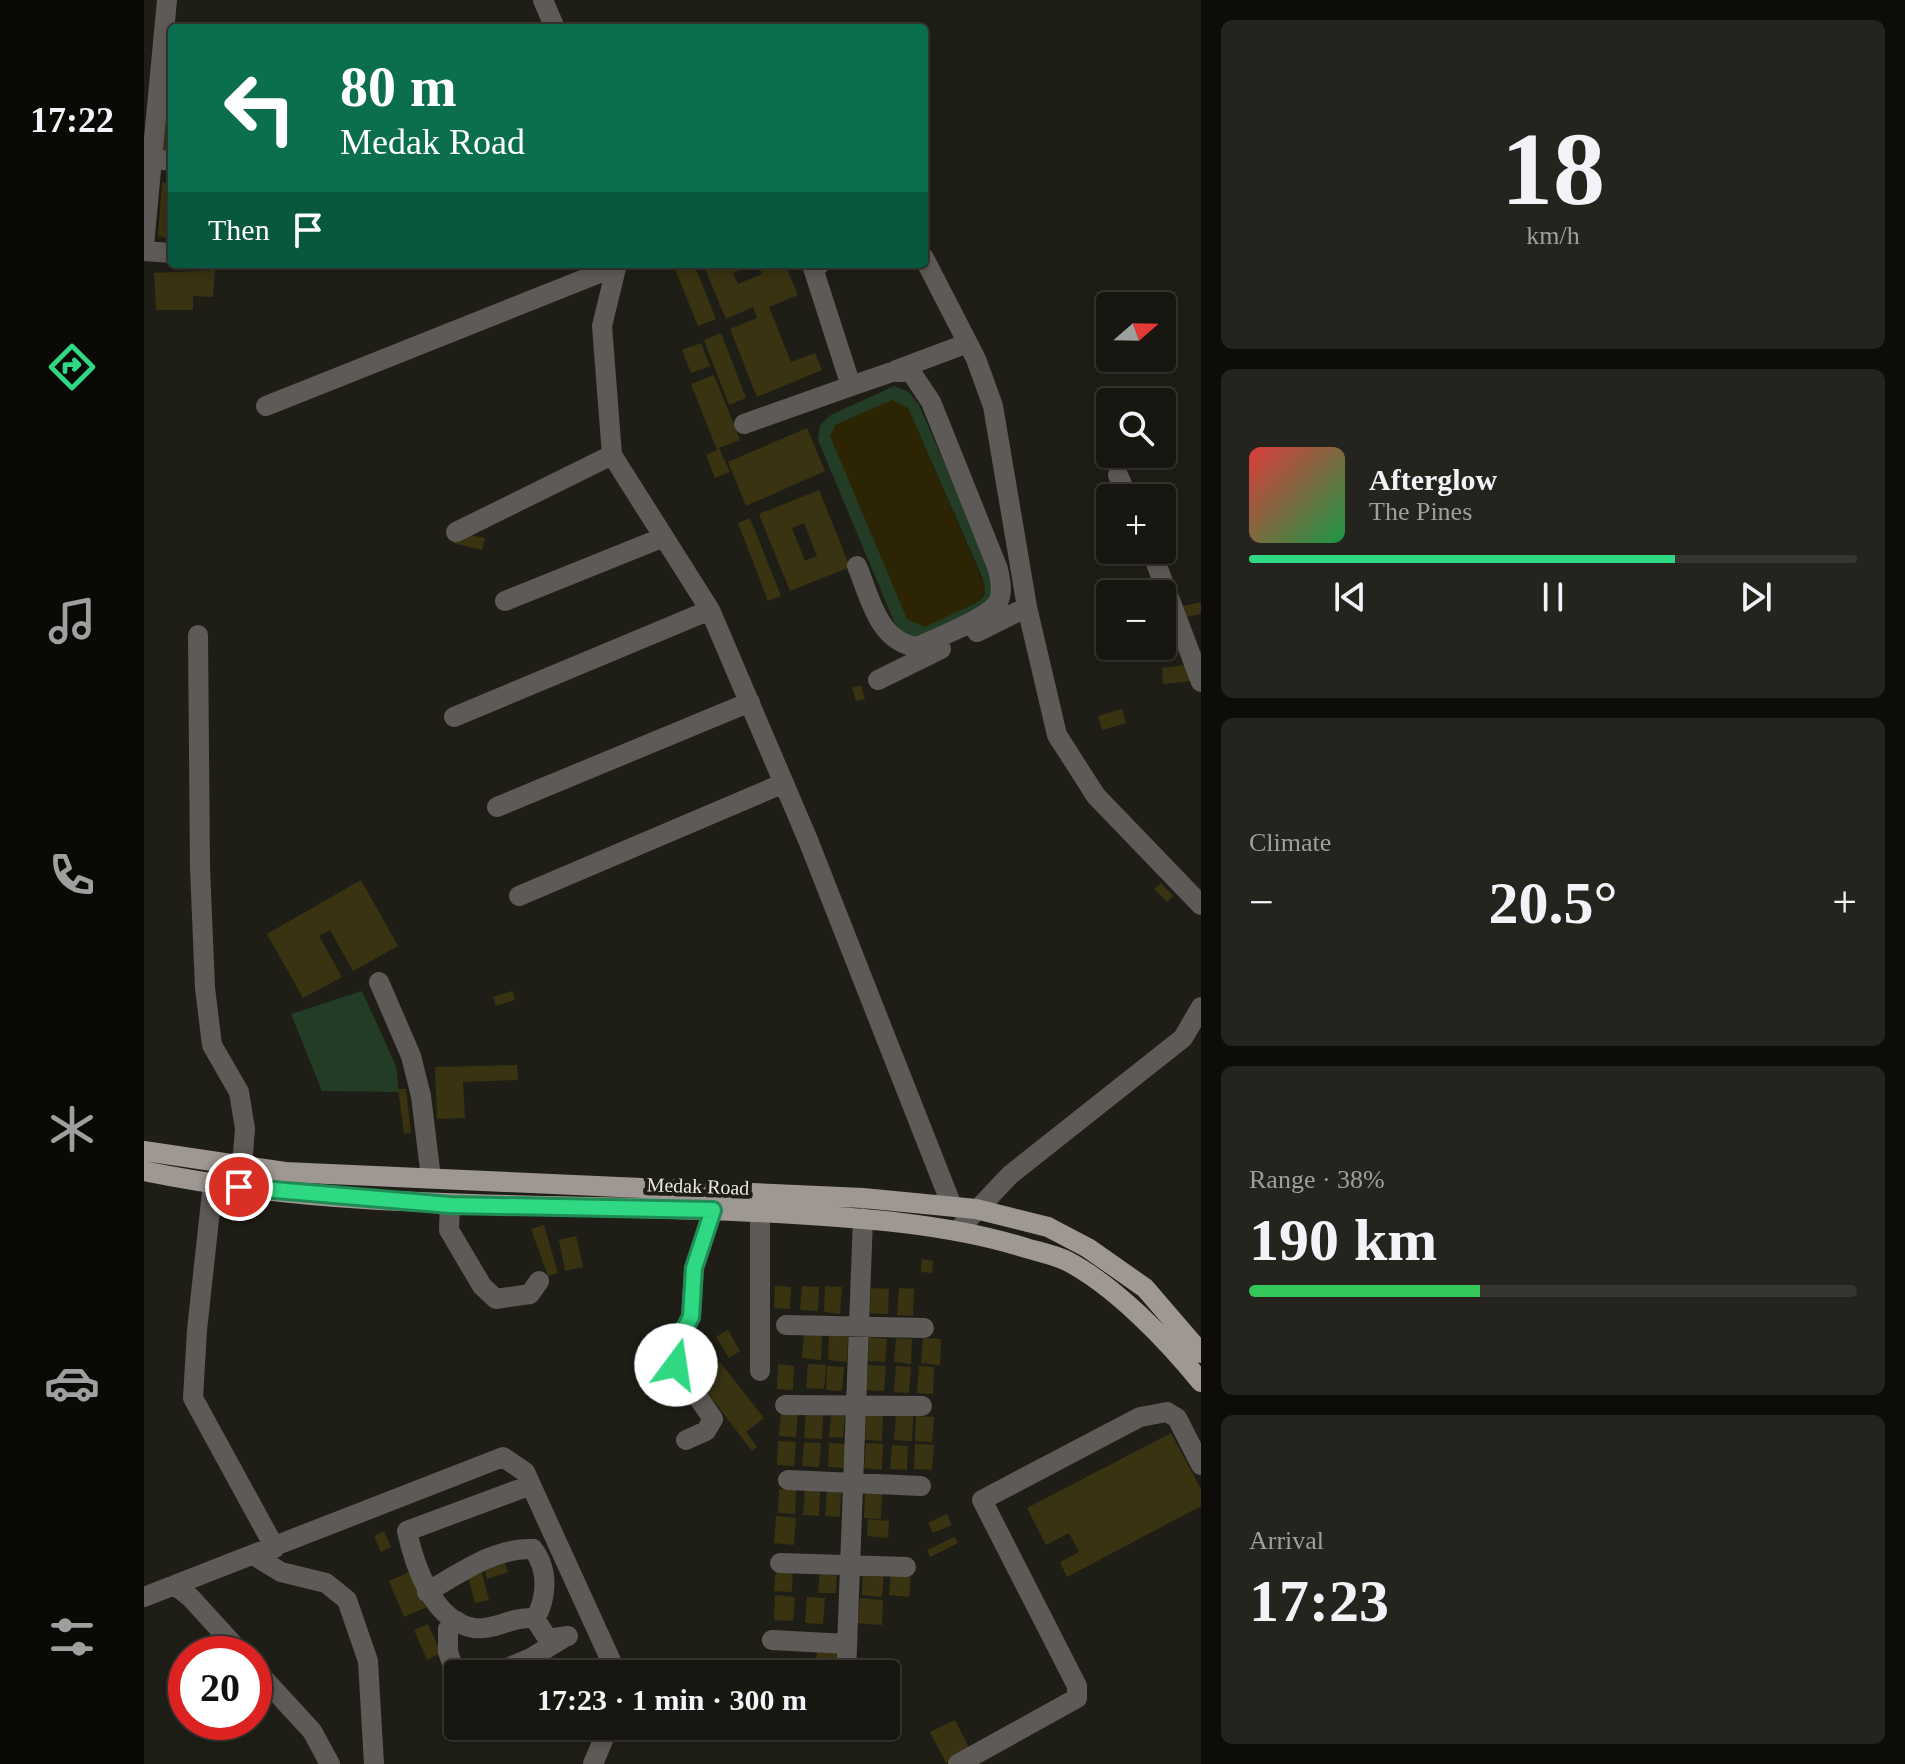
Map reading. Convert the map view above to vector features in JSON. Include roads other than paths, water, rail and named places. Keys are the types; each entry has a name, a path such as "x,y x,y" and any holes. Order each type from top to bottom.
{"main road":[{"name":"Medak Road","path":"144,1151 242,1166 848,1197 976,1209 1048,1227 1088,1248 1145,1288 1201,1353"},
{"name":"Medak Road","path":"144,1171 213,1183 450,1205 760,1212 863,1218 957,1231 1067,1261 1126,1304 1181,1356 1201,1382"}],"street":[{"path":"167,0 148,158 144,248 168,252"},
{"path":"543,0 553,24"},
{"path":"148,158 168,160"},
{"path":"928,266 968,343 993,406 1027,607 1057,735 1073,765 1096,796 1201,905"},
{"path":"266,406 610,268"},
{"path":"616,268 602,326 612,455 710,610 784,783 952,1206"},
{"path":"813,268 851,386 854,385"},
{"path":"744,424 968,343"},
{"path":"857,566 886,632 906,646 917,647 984,615 999,601 1001,584 998,569 931,402 911,372 892,372"},
{"path":"456,532 612,455"},
{"path":"1118,475 1122,484"},
{"path":"505,601 664,537"},
{"path":"1156,564 1201,682"},
{"path":"878,680 1027,607"},
{"path":"454,717 710,610"},
{"path":"198,635 205,988 212,1045 239,1092 245,1129 242,1166"},
{"path":"497,807 750,702"},
{"path":"519,896 784,783"},
{"path":"379,982 414,1069 421,1096 431,1178"},
{"path":"957,1231 1010,1175 1183,1038 1199,1016"},
{"path":"213,1183 193,1398 275,1548"},
{"path":"450,1205 449,1230 482,1286 496,1299 530,1294 539,1281"},
{"path":"686,1440 706,1431 713,1419 676,1365 674,1348 691,1317 694,1268 713,1210"},
{"path":"760,1212 760,1371"},
{"path":"846,1660 863,1218"},
{"path":"786,1325 924,1328"},
{"path":"785,1405 922,1406"},
{"path":"958,1764 1077,1698 1077,1686 982,1500 1140,1417 1167,1412 1177,1418 1201,1465"},
{"path":"144,1597 503,1457 525,1472 611,1660"},
{"path":"788,1480 921,1486"},
{"path":"531,1485 407,1531 427,1592 457,1621 475,1628 521,1617 535,1619 548,1639 568,1636"},
{"path":"427,1592 486,1560 519,1548 533,1549 544,1574 543,1604 535,1619"},
{"path":"255,1556 281,1572 326,1583 347,1600 368,1661 374,1764"},
{"path":"780,1563 906,1567"},
{"path":"175,1585 226,1636"},
{"path":"451,1660 448,1629 457,1621"},
{"path":"526,1660 593,1621"},
{"path":"772,1640 847,1644"},
{"path":"272,1688 312,1731 330,1764"},
{"path":"593,1764 603,1740"}]}
